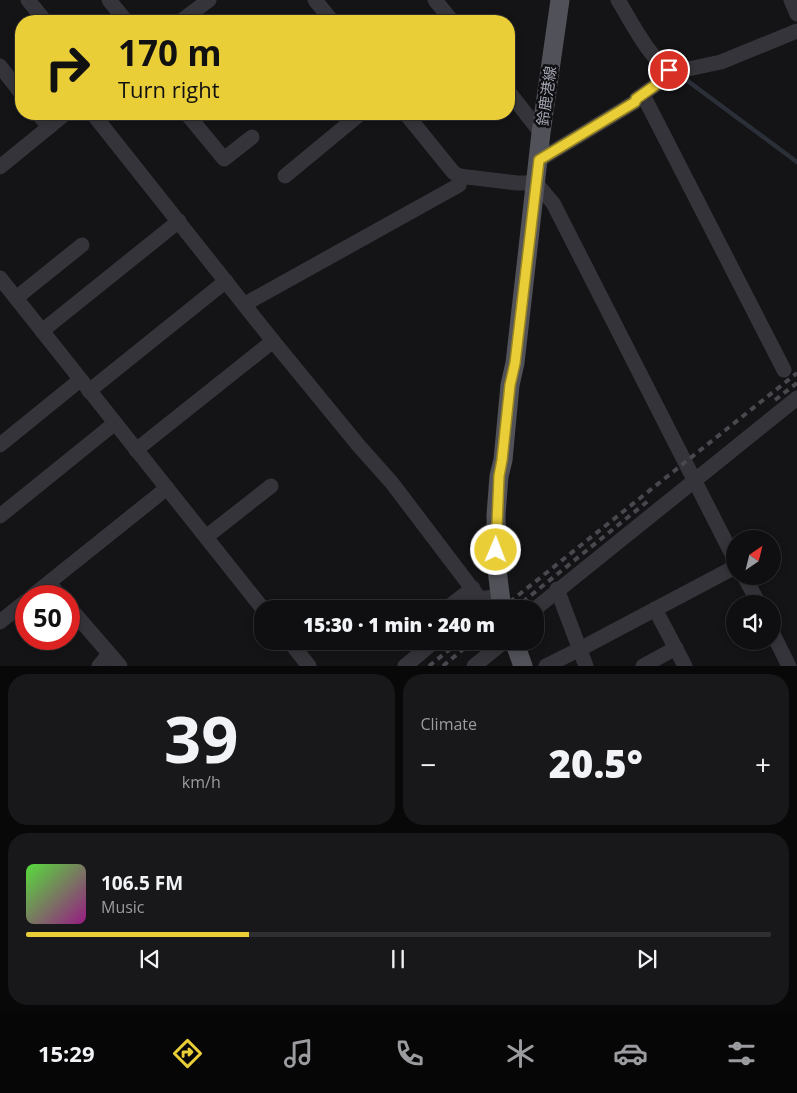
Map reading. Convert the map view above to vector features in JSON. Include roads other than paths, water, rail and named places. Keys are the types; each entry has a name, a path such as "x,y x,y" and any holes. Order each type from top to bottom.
{"main road":[{"name":"鈴鹿港線","path":"501,600 496,550 499,476 510,385 515,363 541,133 560,0"},
{"path":"518,650 524,666"}],"street":[{"path":"28,0 40,15"},
{"path":"109,0 121,15"},
{"path":"315,0 327,15"},
{"path":"435,0 447,15"},
{"path":"618,0 659,63 674,72"},
{"path":"791,0 797,14"},
{"path":"188,15 199,3"},
{"path":"539,160 635,102 636,99 674,72 722,62 797,31"},
{"path":"0,66 15,85"},
{"path":"643,95 784,370"},
{"path":"515,100 541,133"},
{"path":"43,120 49,127"},
{"path":"0,167 58,120"},
{"path":"98,120 274,341 392,484 480,599 487,600"},
{"path":"193,120 224,159 252,137"},
{"path":"285,176 353,120"},
{"path":"411,120 453,172 460,176 517,183 536,183 553,203 726,542"},
{"path":"245,304 459,185 460,176"},
{"path":"42,331 179,221"},
{"path":"16,298 82,245"},
{"path":"0,278 256,600"},
{"path":"0,445 226,281"},
{"path":"136,450 274,341"},
{"path":"544,601 797,398"},
{"path":"0,516 115,423"},
{"path":"206,537 271,486"},
{"path":"46,585 167,488"},
{"path":"546,666 726,572"},
{"path":"458,600 473,588"},
{"path":"557,589 586,666"},
{"path":"655,609 685,666"},
{"path":"0,622 15,610"},
{"path":"80,620 120,666"},
{"path":"643,666 676,648"},
{"path":"296,650 309,666"},
{"path":"405,666 424,650"},
{"path":"474,666 494,650"},
{"path":"781,650 789,666"},
{"path":"99,666 109,654"}],"waterway":[{"path":"685,79 797,162"}],"railway":[{"path":"512,600 797,373"},
{"path":"775,400 797,383"},
{"path":"525,600 648,501"},
{"path":"429,666 449,650"},
{"path":"443,666 462,650"}]}
